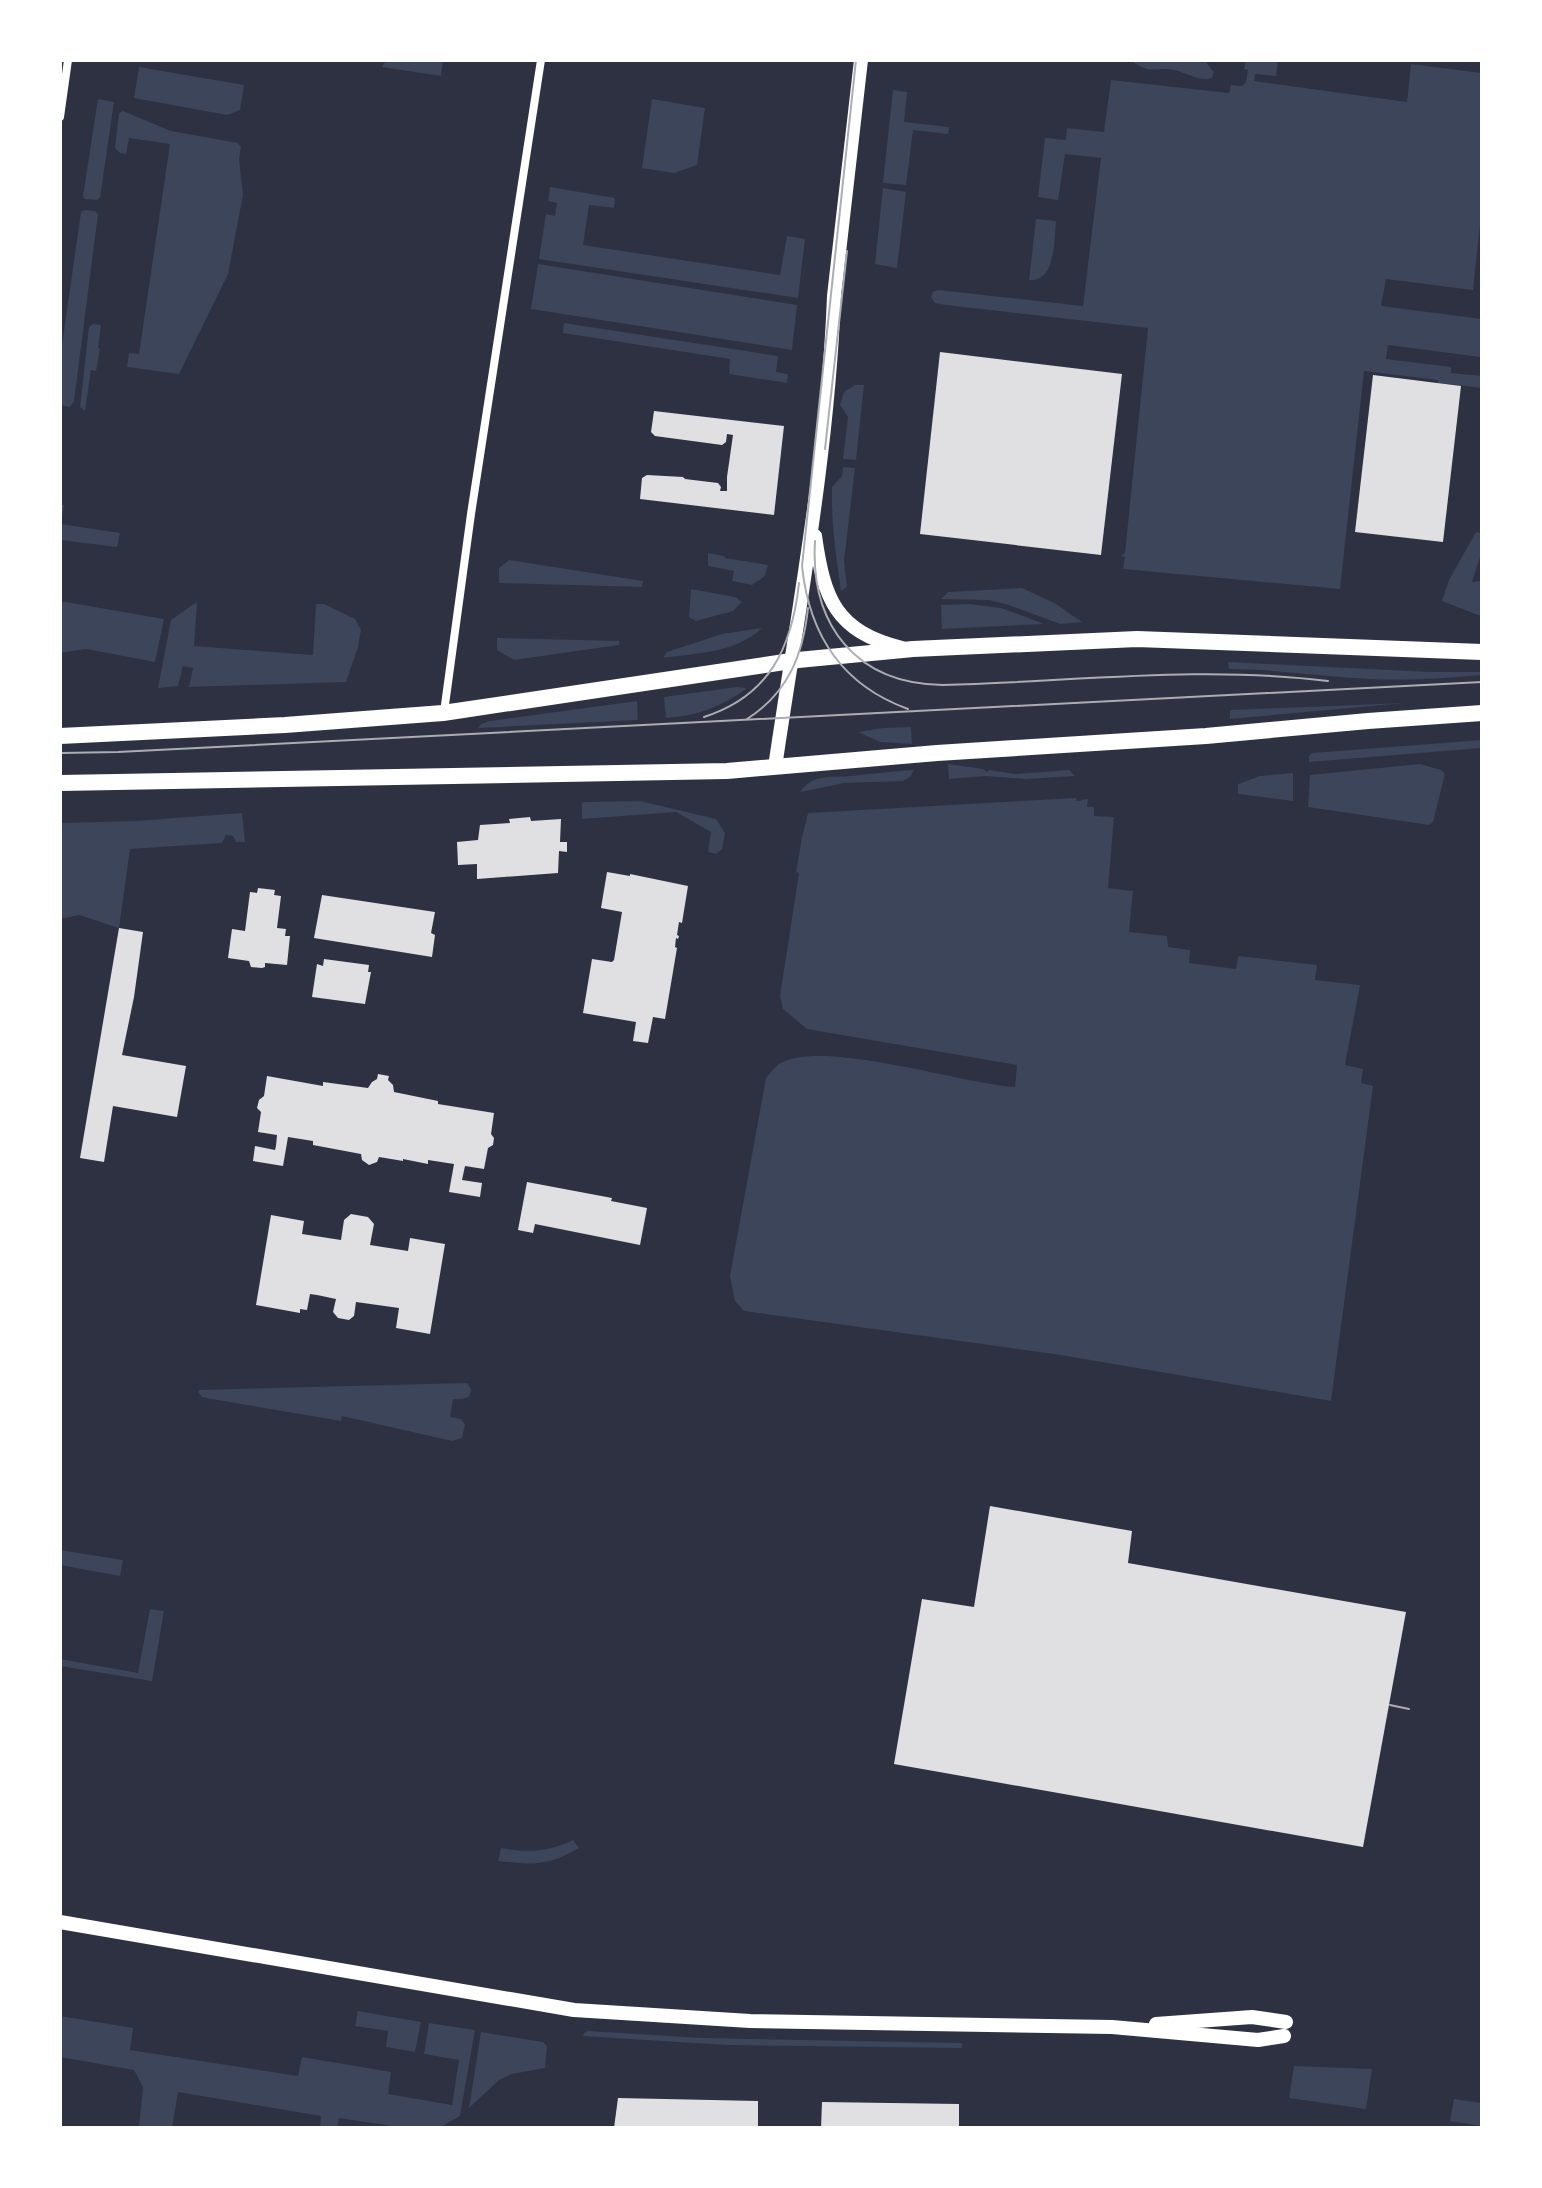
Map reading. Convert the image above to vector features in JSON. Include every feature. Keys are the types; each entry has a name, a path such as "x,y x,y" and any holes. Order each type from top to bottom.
{"main road":[{"path":"60,736 285,725 443,713 791,661 906,649 1110,639 1482,652"},
{"path":"60,783 664,772 775,767 1482,713"}],"street":[{"path":"60,117 68,60"},
{"path":"443,713 541,60"},
{"path":"775,767 813,515 861,60"},
{"path":"813,515 823,583 833,605 862,633 906,649"},
{"path":"60,1922 574,2010 750,2021 1112,2027 1258,2040 1285,2029 1252,2017 1112,2027"}],"shaded area":[{"path":"386,60 443,60 441,76 382,67"},
{"path":"1131,60 1204,60 1214,72 1212,78 1203,79 1174,70 1143,68"},
{"path":"1246,60 1278,60 1276,76 1255,74 1254,81 1407,102 1411,64 1482,73 1482,206 1473,290 1386,279 1381,306 1482,319 1480,357 1388,345 1386,359 1451,367 1451,373 1482,376 1482,388 1364,371 1340,589 1123,569 1125,557 1121,556 1125,553 1148,328 946,305 935,303 931,297 938,290 1083,306 1101,158 1065,154 1058,200 1038,197 1045,138 1066,140 1067,128 1104,132 1111,80 1229,93 1231,85 1242,86 1246,82"},
{"path":"139,67 244,85 240,110 227,115 134,98"},
{"path":"893,90 907,92 904,122 949,127 948,134 913,130 906,185 883,183"},
{"path":"98,99 114,102 100,198 97,200 83,196"},
{"path":"652,99 705,108 697,165 674,173 642,168"},
{"path":"123,111 171,131 238,143 241,147 239,159 243,195 228,274 179,374 127,367 129,353 139,354 170,144 129,138 126,154 120,153 115,148 119,113"},
{"path":"550,187 615,198 614,208 589,205 583,245 780,275 787,236 805,239 798,298 539,259 546,214 555,216 557,203 548,201"},
{"path":"883,188 906,192 897,268 875,264"},
{"path":"81,212 98,214 74,401 70,407 60,405 60,359"},
{"path":"1036,219 1056,221 1054,249 1044,274 1038,279 1029,280"},
{"path":"538,264 797,305 792,350 531,309"},
{"path":"564,323 778,356 776,372 788,374 787,383 729,374 730,359 563,333"},
{"path":"101,325 100,349 96,371 91,370 85,411 80,407 89,327"},
{"path":"855,385 864,385 856,460 843,459 848,417 840,405 844,392"},
{"path":"843,467 855,468 844,561 847,587 841,591 832,487 842,476"},
{"path":"60,504 64,505 61,524 120,533 117,547 60,540"},
{"path":"1476,532 1482,533 1482,551 1472,582 1482,581 1482,615 1442,601 1449,580"},
{"path":"708,553 768,565 765,576 752,585 732,581 734,571 708,566"},
{"path":"509,560 643,581 642,587 499,583 499,568"},
{"path":"1022,588 1056,604 1082,622 1060,624 989,600 941,599 948,592"},
{"path":"691,589 735,597 742,602 733,611 696,621 689,617"},
{"path":"60,601 164,619 155,662 86,649 60,653"},
{"path":"197,602 194,646 313,655 316,604 324,604 355,619 361,630 346,682 189,687 193,668 183,666 178,686 158,688 171,620"},
{"path":"970,604 1001,608 1044,624 942,629 941,605"},
{"path":"762,628 728,647 663,658 667,652 722,634"},
{"path":"497,638 619,641 619,645 514,660 497,650"},
{"path":"1228,662 1482,672 1482,675 1371,679 1229,669"},
{"path":"747,688 708,709 666,718 664,697"},
{"path":"637,701 638,720 478,728 490,721"},
{"path":"1405,703 1230,719 1230,710"},
{"path":"911,727 912,744 880,742 858,732 883,728"},
{"path":"1482,740 1482,748 1309,762 1312,753"},
{"path":"948,764 1016,774 1069,770 1075,776 949,779"},
{"path":"1420,764 1445,774 1433,822 1429,825 1308,807 1310,775"},
{"path":"914,770 903,781 845,783 800,792 817,779"},
{"path":"1293,773 1293,801 1238,794 1238,784 1260,776"},
{"path":"1076,798 1077,801 1088,799 1087,807 1094,807 1094,816 1114,817 1108,888 1133,891 1129,932 1167,936 1168,947 1190,950 1189,963 1236,969 1238,956 1317,965 1315,980 1360,985 1345,1065 1363,1069 1361,1083 1373,1086 1331,1401 1061,1355 744,1311 735,1301 730,1276 766,1078 777,1065 799,1057 826,1056 1015,1087 1017,1065 807,1029 783,1009 780,996 799,873 796,872 808,813"},
{"path":"640,801 716,819 725,833 722,849 716,854 708,852 711,832 676,812 582,819 584,802"},
{"path":"242,813 245,842 236,842 233,836 226,835 222,843 130,849 119,928 79,915 60,919 60,823"},
{"path":"467,1383 471,1390 469,1397 453,1399 450,1417 461,1419 465,1424 462,1438 452,1441 342,1416 341,1421 206,1398 198,1392 199,1390"},
{"path":"60,1550 123,1560 120,1576 60,1565"},
{"path":"150,1609 164,1611 152,1681 60,1666 60,1659 138,1673"},
{"path":"573,1840 579,1848 549,1861 498,1861 501,1848 538,1850"},
{"path":"358,2011 421,2022 415,2052 386,2047 388,2031 355,2026"},
{"path":"60,2016 133,2028 130,2050 298,2076 302,2057 391,2072 388,2094 452,2105 459,2060 424,2054 429,2023 475,2030 460,2116 439,2128 405,2128 339,2118 337,2128 320,2128 321,2116 178,2092 172,2128 139,2128 143,2087 134,2070 60,2057"},
{"path":"588,2031 702,2038 962,2043 962,2048 726,2045 583,2036"},
{"path":"481,2032 543,2042 547,2046 545,2068 512,2074 499,2080 469,2108"},
{"path":"1294,2066 1372,2069 1366,2109 1289,2098"},
{"path":"1454,2099 1482,2103 1482,2126 1450,2121"}],"building":[{"path":"940,352 1122,374 1101,555 920,534"},
{"path":"1373,375 1461,386 1443,542 1355,532"},
{"path":"654,411 784,426 774,515 640,499 642,478 647,475 718,483 720,491 727,491 733,435 727,434 726,442 722,445 655,436 651,432"},
{"path":"530,817 531,821 561,819 560,842 567,842 567,852 559,851 558,873 477,879 477,864 458,865 457,842 478,840 480,825 510,823 509,819"},
{"path":"607,872 688,886 682,923 679,922 679,936 676,938 665,1019 653,1017 648,1043 633,1041 636,1022 583,1013 592,959 614,960 622,912 601,908"},
{"path":"258,888 275,890 274,895 281,896 277,928 286,929 285,936 290,936 287,965 265,963 262,968 251,967 249,961 228,958 232,929 245,931 250,892 257,893"},
{"path":"322,895 435,912 431,933 435,935 432,957 314,938"},
{"path":"119,928 143,932 122,1055 186,1066 177,1117 113,1106 104,1162 80,1158"},
{"path":"324,959 369,965 368,972 371,972 365,1004 312,997 317,964 323,966"},
{"path":"378,1074 389,1076 394,1092 438,1101 438,1104 494,1113 493,1145 488,1148 484,1169 465,1166 462,1180 482,1183 480,1197 449,1192 454,1164 428,1160 428,1164 379,1157 377,1162 369,1165 362,1160 361,1154 288,1137 283,1166 253,1161 255,1146 275,1150 276,1146 277,1135 258,1132 261,1112 257,1108 264,1096 267,1076 323,1086 323,1082 368,1088"},
{"path":"527,1182 647,1208 640,1245 535,1224 533,1233 518,1230"},
{"path":"351,1214 368,1217 374,1224 370,1245 408,1251 410,1238 445,1244 430,1334 396,1328 399,1308 356,1302 354,1316 349,1320 338,1318 333,1312 336,1299 317,1295 310,1294 307,1310 300,1309 300,1313 256,1305 271,1215 304,1221 302,1234 341,1240 344,1220"},
{"path":"990,1506 1132,1531 1128,1563 1406,1612 1363,1847 894,1764 922,1599 974,1607"},
{"path":"618,2098 758,2101 758,2128 614,2128"},
{"path":"822,2102 959,2104 959,2128 821,2128"}],"tram line":[{"path":"856,60 802,566 812,614 833,654 865,686 908,709"},
{"path":"825,449 847,251"},
{"path":"815,541 815,571 821,599 830,623 844,644 863,661 886,674 912,682 943,685 1184,674 1280,676 1328,681"},
{"path":"704,717 746,696 774,666 790,628 799,583"},
{"path":"747,719 773,697 791,671 802,642 808,608"},
{"path":"60,753 1482,682"},
{"path":"1390,1705 1409,1709"}]}
